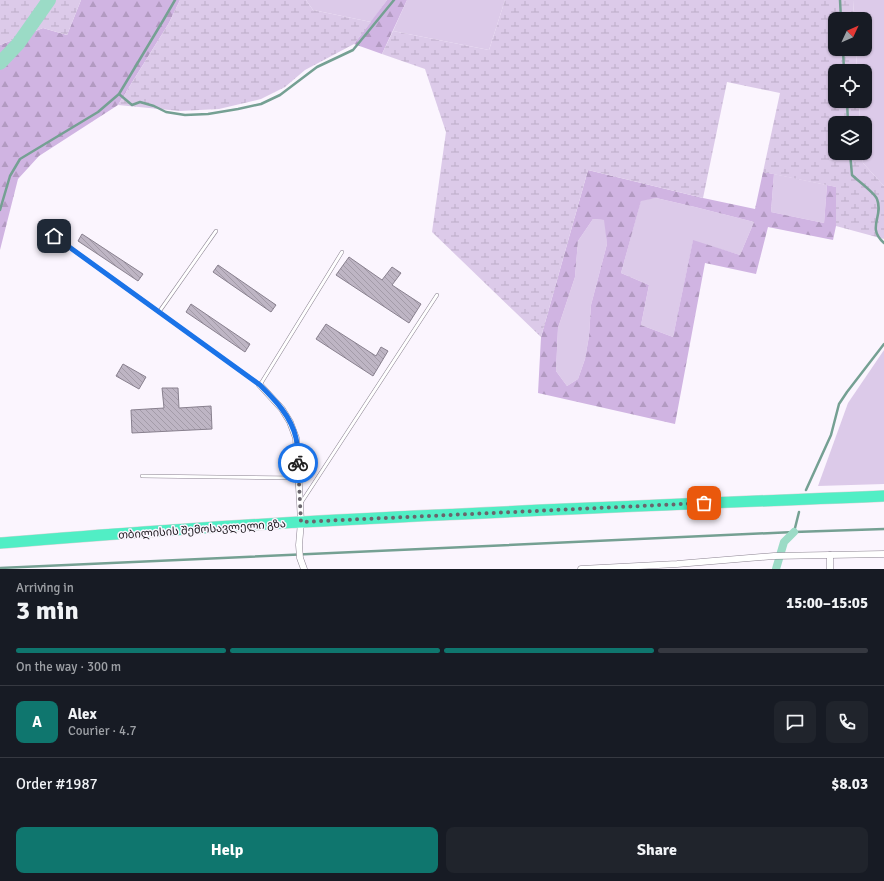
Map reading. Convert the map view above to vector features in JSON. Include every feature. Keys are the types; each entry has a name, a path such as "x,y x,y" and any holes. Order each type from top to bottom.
{"highway":[{"name":"თბილისის შემოსავლელი გზა","path":"0,543 301,522 884,496"}],"street":[{"path":"260,385 282,409 290,422 296,438 301,522 299,545 300,558 304,569"},
{"path":"830,554 830,569"},
{"path":"581,569 657,567 774,556 884,554"}],"lane":[{"path":"159,312 216,231"},
{"path":"54,236 260,385 342,252"},
{"path":"300,504 437,295"},
{"path":"142,476 299,478"}],"green space":[{"path":"0,0 81,0 67,35 43,28 0,45"},
{"path":"81,0 180,0 169,23 118,105 39,156 18,179 0,250 0,45 43,28 67,35"},
{"path":"180,0 306,0 313,10 371,22 354,44 305,70 285,87 261,99 219,109 180,111 118,105 169,23"},
{"path":"306,0 387,0 371,22 313,10"},
{"path":"387,0 407,0 382,54 354,44"},
{"path":"407,0 505,0 489,50 393,31"},
{"path":"505,0 853,0 854,12 828,12 828,56 856,56 857,64 828,64 828,108 859,108 860,116 828,116 828,160 863,160 863,163 884,186 884,239 836,226 836,187 763,172 780,93 727,82 703,198 588,170 541,337 432,232 446,132 425,69 382,54 393,31 489,50"},
{"path":"853,0 884,0 884,186 863,163 863,160 872,160 872,116 860,116 859,108 872,108 872,64 857,64 856,56 872,56 872,12 854,12"},
{"path":"588,170 755,209 763,172 774,174 771,212 824,223 827,185 837,187 836,226 833,240 768,227 756,274 705,263 675,424 538,393 541,337","holes":["656,198 754,222 740,255 693,240 673,337 641,325 649,285 621,273 641,201","593,219 604,220 607,244 591,305 589,336 585,359 578,379 567,386 556,371 558,328 575,277 578,241"]},
{"path":"774,174 827,185 824,223 771,212"},
{"path":"656,198 754,222 740,255 693,241 673,337 641,325 649,285 621,273 641,200"},
{"path":"593,219 605,220 607,244 591,305 589,336 585,359 578,379 567,386 556,371 558,328 575,277 578,241"},
{"path":"884,350 884,484 818,486 848,403"}],"building":[{"path":"82,234 143,274 138,281 78,241"},
{"path":"349,257 382,280 392,267 401,273 392,285 421,304 409,323 336,275"},
{"path":"218,265 276,305 271,312 213,272"},
{"path":"191,304 250,344 245,352 186,312"},
{"path":"326,324 376,356 381,347 388,351 373,376 316,339"},
{"path":"123,364 146,377 139,389 116,376"},
{"path":"162,388 178,388 179,408 211,406 212,429 132,433 131,410 164,408"}],"waterway":[{"path":"0,63 18,44 49,0"},
{"path":"0,210 10,176 20,159 98,112 119,94 175,0"},
{"path":"119,94 132,105 140,102 154,106 166,112 185,115 208,114 261,104 280,95 317,67 353,50 394,0"},
{"path":"840,0 841,12"},
{"path":"843,56 844,64"},
{"path":"847,108 848,116"},
{"path":"851,160 852,175 876,196 879,205 876,232 884,243"},
{"path":"806,490 831,435 839,404 884,344"},
{"path":"794,532 799,512"},
{"path":"0,568 884,529"},
{"path":"776,569 784,542 794,532"}],"way so far":[{"path":"298,463 301,522 704,503"}],"route":[{"path":"54,236 260,385 282,409 290,422 296,438 298,463"}]}
